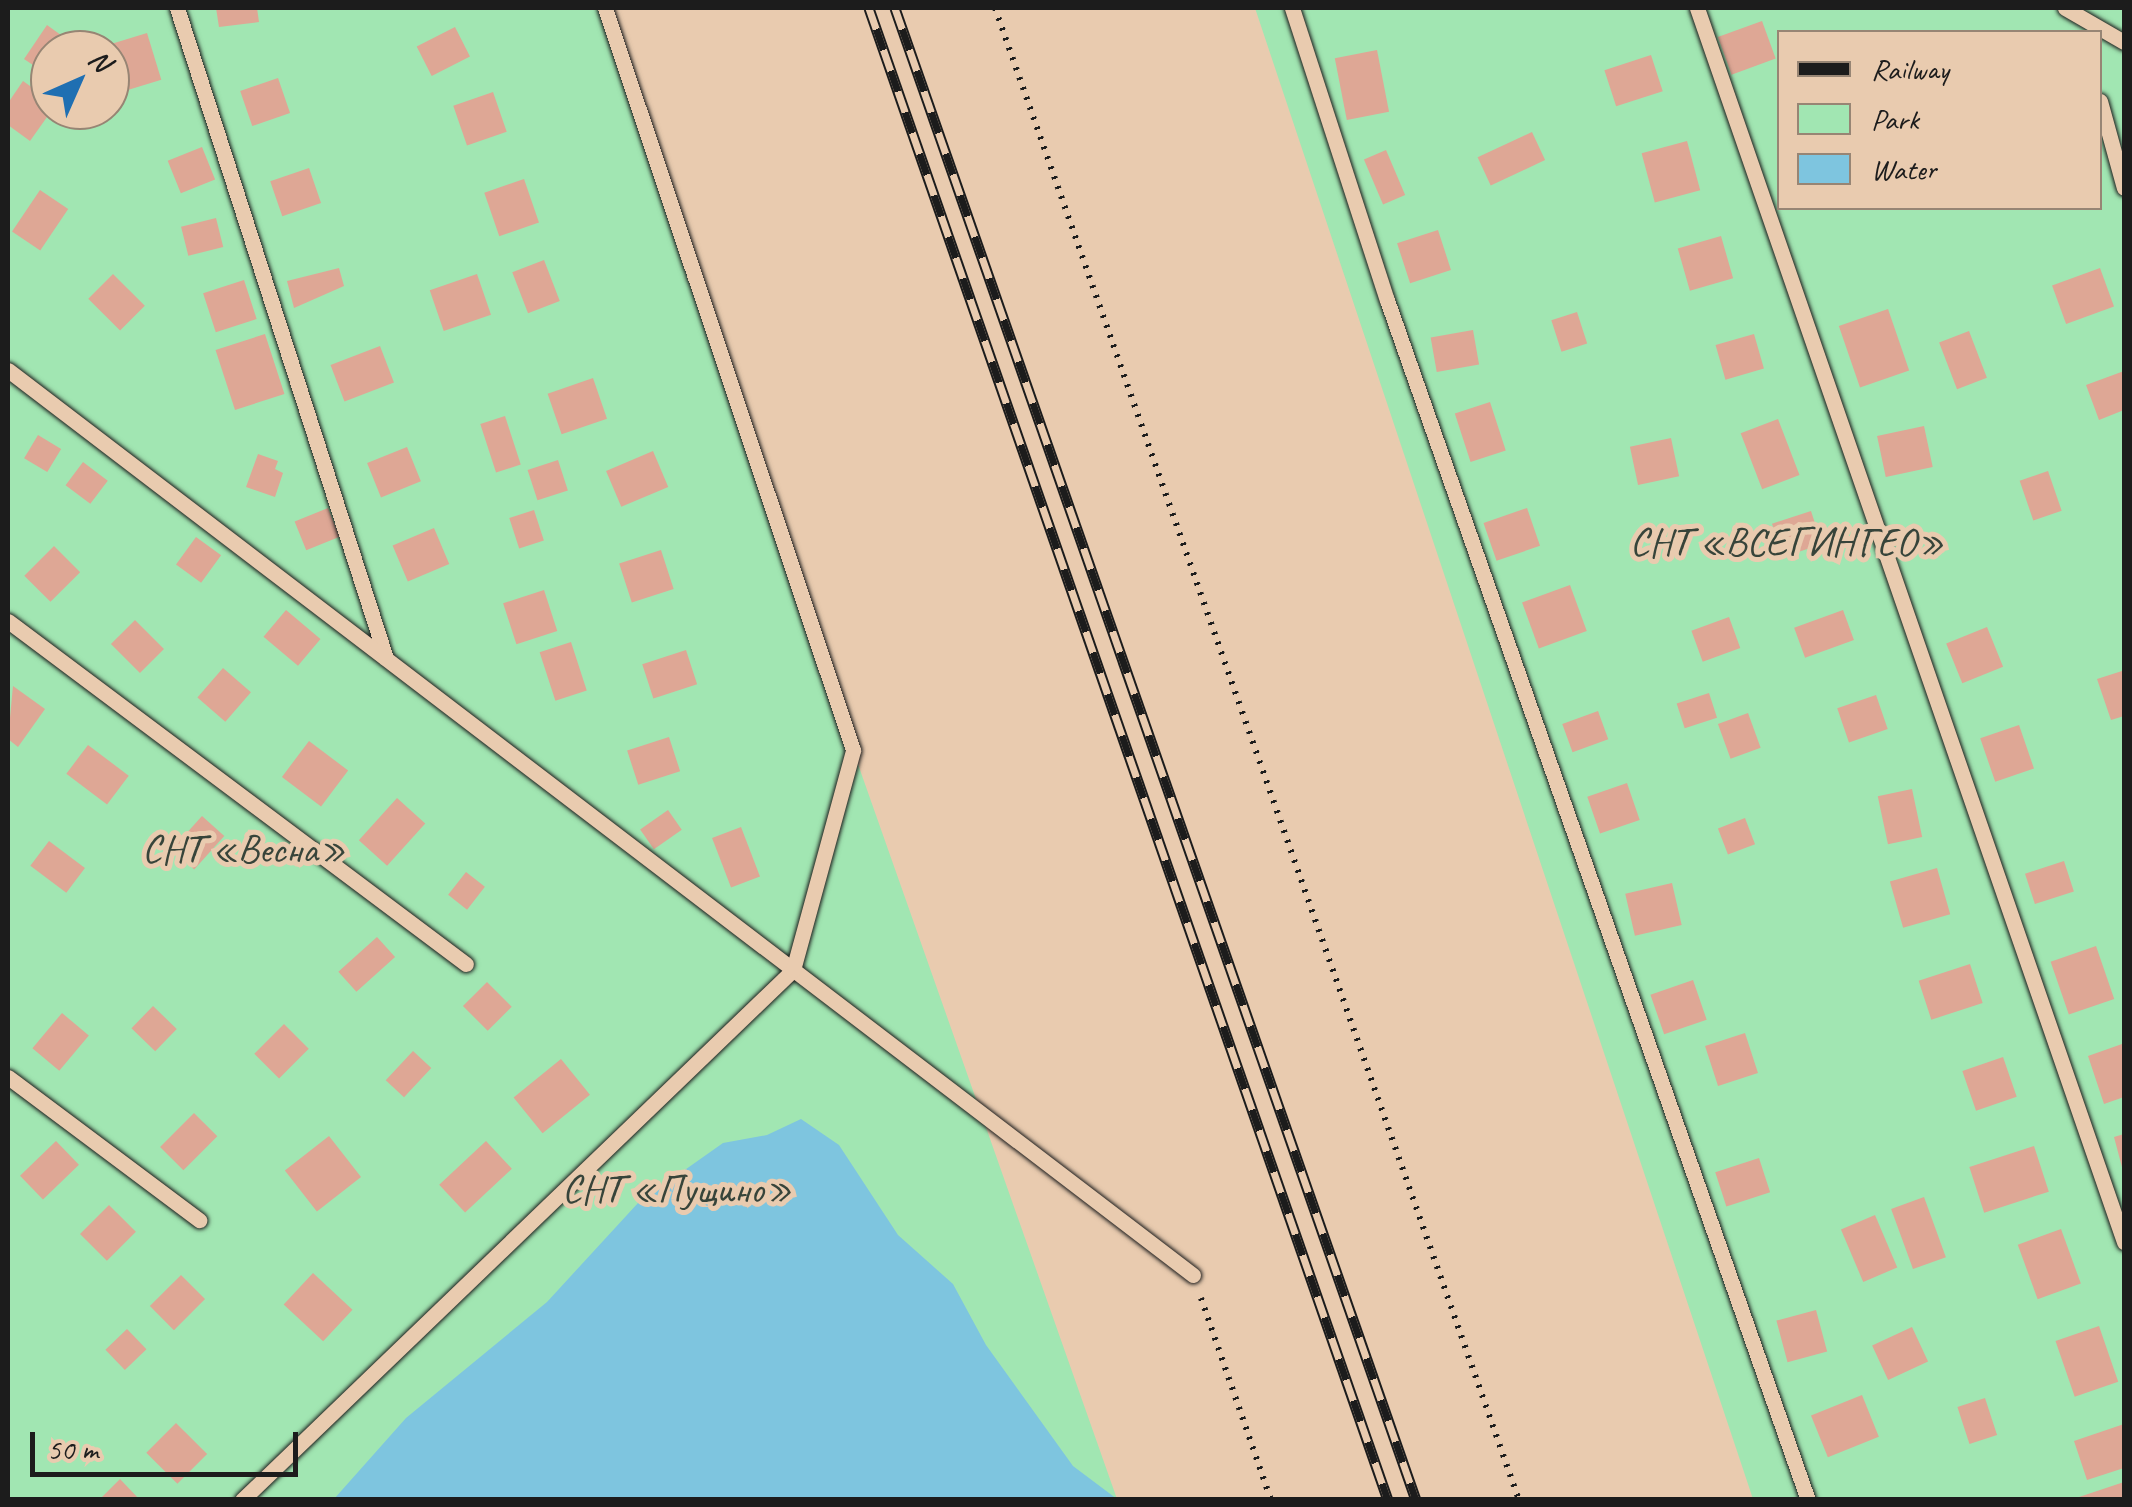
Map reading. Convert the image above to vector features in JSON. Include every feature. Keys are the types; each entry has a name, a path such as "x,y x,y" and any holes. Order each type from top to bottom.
{"lane":[{"path":"177,8 386,658"},
{"path":"242,1500 794,970 853,750 604,8"},
{"path":"1292,8 1413,376 1808,1500"},
{"path":"1697,8 2124,1242"},
{"path":"2070,10 2124,42"},
{"path":"2102,108 2124,188"},
{"path":"8,370 1192,1275"},
{"path":"8,621 466,964"},
{"path":"8,1077 200,1220"}],"path":[{"path":"995,8 1519,1500"},
{"path":"1192,1275 1271,1500"}],"green space":[{"name":"СНТ «Пущино»","path":"8,8 605,8 853,750 1117,1499 8,1499"},
{"name":"СНТ «ВСЕГИНГЕО»","path":"1255,8 2124,8 2124,1499 1753,1499"}],"water":[{"path":"801,1119 839,1145 898,1235 953,1284 986,1345 1073,1466 1117,1499 334,1499 406,1418 547,1302 638,1203 723,1143 767,1135"}],"building":[{"path":"216,8 257,8 259,22 219,27"},
{"path":"1762,21 1776,59 1732,75 1718,37"},
{"path":"455,27 470,56 432,76 417,47"},
{"path":"147,33 161,80 130,89 130,38"},
{"path":"1377,50 1389,112 1347,120 1335,58"},
{"path":"1651,55 1663,91 1616,106 1604,70"},
{"path":"278,78 290,113 252,126 240,91"},
{"path":"23,81 30,86 30,130 38,130 30,141 8,125 8,103"},
{"path":"493,92 507,132 467,145 453,106"},
{"path":"1532,132 1545,160 1491,185 1478,157"},
{"path":"1687,141 1700,190 1655,202 1642,153"},
{"path":"202,147 215,179 181,193 168,161"},
{"path":"1386,150 1405,195 1383,204 1364,159"},
{"path":"309,168 321,203 282,216 270,181"},
{"path":"524,179 539,222 499,236 484,193"},
{"path":"40,190 68,209 40,250 12,231"},
{"path":"216,218 223,247 188,256 181,227"},
{"path":"1438,230 1451,270 1410,283 1397,243"},
{"path":"1721,236 1733,278 1690,291 1678,248"},
{"path":"544,260 560,301 528,313 512,272"},
{"path":"339,268 344,286 294,308 287,281"},
{"path":"2100,268 2114,307 2066,324 2052,285"},
{"path":"113,274 145,306 120,331 88,299"},
{"path":"477,274 491,315 444,331 430,290"},
{"path":"244,280 257,319 216,332 203,293"},
{"path":"1888,309 1909,370 1860,387 1839,326"},
{"path":"1577,312 1587,343 1562,352 1551,320"},
{"path":"1473,330 1479,364 1437,372 1431,337"},
{"path":"1969,331 1987,378 1957,389 1939,342"},
{"path":"265,334 284,394 235,410 216,350"},
{"path":"1754,334 1764,369 1725,380 1716,345"},
{"path":"380,346 394,382 344,401 331,365"},
{"path":"2124,371 2124,410 2099,420 2086,385"},
{"path":"593,378 607,419 562,434 548,394"},
{"path":"1490,402 1506,451 1471,462 1455,413"},
{"path":"505,416 521,465 496,473 480,424"},
{"path":"1778,419 1800,475 1762,489 1741,433"},
{"path":"1924,426 1933,467 1886,477 1877,436"},
{"path":"38,435 61,449 47,472 24,458"},
{"path":"1671,438 1679,476 1638,485 1630,447"},
{"path":"407,447 421,481 381,497 367,463"},
{"path":"653,451 668,487 621,507 606,471"},
{"path":"258,454 278,461 275,469 283,473 275,497 246,487"},
{"path":"558,460 568,490 537,500 528,470"},
{"path":"83,462 108,481 90,504 66,485"},
{"path":"2048,471 2062,511 2033,520 2020,481"},
{"path":"328,508 340,537 306,550 295,521"},
{"path":"1527,508 1540,546 1497,561 1484,523"},
{"path":"534,510 544,540 519,548 509,518"},
{"path":"1811,511 1822,544 1783,557 1772,524"},
{"path":"434,528 449,564 408,581 393,546"},
{"path":"196,537 221,555 201,583 176,565"},
{"path":"54,546 80,572 50,602 24,576"},
{"path":"661,550 674,589 632,603 619,564"},
{"path":"1570,585 1587,631 1539,648 1522,602"},
{"path":"544,590 557,631 516,644 503,603"},
{"path":"286,610 320,639 298,666 264,637"},
{"path":"1843,610 1854,640 1805,658 1794,628"},
{"path":"1729,617 1740,648 1703,662 1691,631"},
{"path":"135,620 164,649 140,673 111,644"},
{"path":"1987,627 2003,667 1962,683 1946,643"},
{"path":"571,642 587,691 555,701 540,652"},
{"path":"686,650 697,684 653,698 642,664"},
{"path":"223,668 251,692 225,722 197,697"},
{"path":"2122,671 2124,716 2111,720 2097,679"},
{"path":"13,686 45,709 18,747 8,739"},
{"path":"1709,693 1717,718 1685,728 1677,704"},
{"path":"1876,695 1888,729 1849,742 1837,708"},
{"path":"1598,711 1608,739 1573,752 1562,724"},
{"path":"1748,713 1761,748 1731,759 1718,724"},
{"path":"2019,725 2034,768 1995,782 1980,738"},
{"path":"669,737 680,771 638,785 627,751"},
{"path":"309,741 348,770 321,806 282,777"},
{"path":"88,745 129,776 107,804 66,774"},
{"path":"1627,783 1640,820 1600,834 1587,797"},
{"path":"1912,789 1922,837 1888,844 1878,796"},
{"path":"397,798 425,823 387,866 359,840"},
{"path":"668,810 682,830 654,849 640,830"},
{"path":"202,816 224,836 194,870 172,849"},
{"path":"1745,818 1755,844 1728,855 1718,828"},
{"path":"741,827 760,876 731,888 712,838"},
{"path":"49,841 85,868 66,893 30,866"},
{"path":"2064,861 2074,891 2035,904 2025,874"},
{"path":"1937,868 1950,914 1903,928 1890,882"},
{"path":"466,872 485,887 467,910 448,895"},
{"path":"1672,883 1682,925 1635,936 1625,894"},
{"path":"377,937 395,957 356,992 338,972"},
{"path":"2096,946 2114,999 2069,1015 2051,962"},
{"path":"1970,964 1983,1003 1931,1020 1919,981"},
{"path":"1693,980 1707,1020 1664,1034 1650,995"},
{"path":"487,982 512,1007 488,1031 463,1006"},
{"path":"153,1006 177,1029 155,1051 131,1028"},
{"path":"62,1013 89,1035 59,1071 32,1048"},
{"path":"284,1024 309,1049 279,1078 254,1054"},
{"path":"1745,1033 1758,1073 1718,1086 1705,1046"},
{"path":"2122,1044 2124,1097 2104,1104 2088,1056"},
{"path":"413,1051 431,1068 404,1097 386,1080"},
{"path":"2003,1057 2017,1097 1976,1111 1962,1071"},
{"path":"561,1059 590,1095 543,1133 514,1097"},
{"path":"194,1113 217,1136 183,1170 160,1147"},
{"path":"2124,1134 2124,1171 2123,1171 2114,1137"},
{"path":"329,1136 361,1177 317,1211 285,1170"},
{"path":"56,1141 79,1165 43,1199 20,1176"},
{"path":"486,1141 512,1169 465,1212 439,1185"},
{"path":"2034,1146 2049,1192 1984,1213 1969,1167"},
{"path":"1759,1158 1770,1192 1726,1206 1715,1172"},
{"path":"1924,1197 1946,1257 1913,1269 1891,1209"},
{"path":"109,1205 136,1232 107,1261 80,1234"},
{"path":"1875,1215 1897,1267 1863,1282 1841,1229"},
{"path":"2061,1229 2081,1284 2038,1299 2018,1245"},
{"path":"313,1273 352,1310 323,1341 284,1304"},
{"path":"181,1275 205,1299 174,1330 150,1306"},
{"path":"1816,1310 1827,1352 1788,1362 1776,1321"},
{"path":"2099,1326 2118,1382 2075,1397 2056,1341"},
{"path":"1912,1327 1928,1361 1888,1380 1872,1346"},
{"path":"127,1329 146,1349 125,1370 105,1350"},
{"path":"1862,1395 1879,1437 1828,1457 1811,1416"},
{"path":"1985,1398 1997,1435 1969,1444 1957,1407"},
{"path":"176,1423 207,1454 177,1484 146,1453"},
{"path":"2124,1424 2124,1468 2087,1480 2074,1441"},
{"path":"120,1479 140,1500 99,1500"},
{"path":"2124,1482 2124,1500 2073,1500 2073,1499"}],"railway":[{"path":"869,8 1388,1500"},
{"path":"895,8 1416,1500"}],"park label":[{"name":"СНТ «Весна»","path":"244,849"}]}
